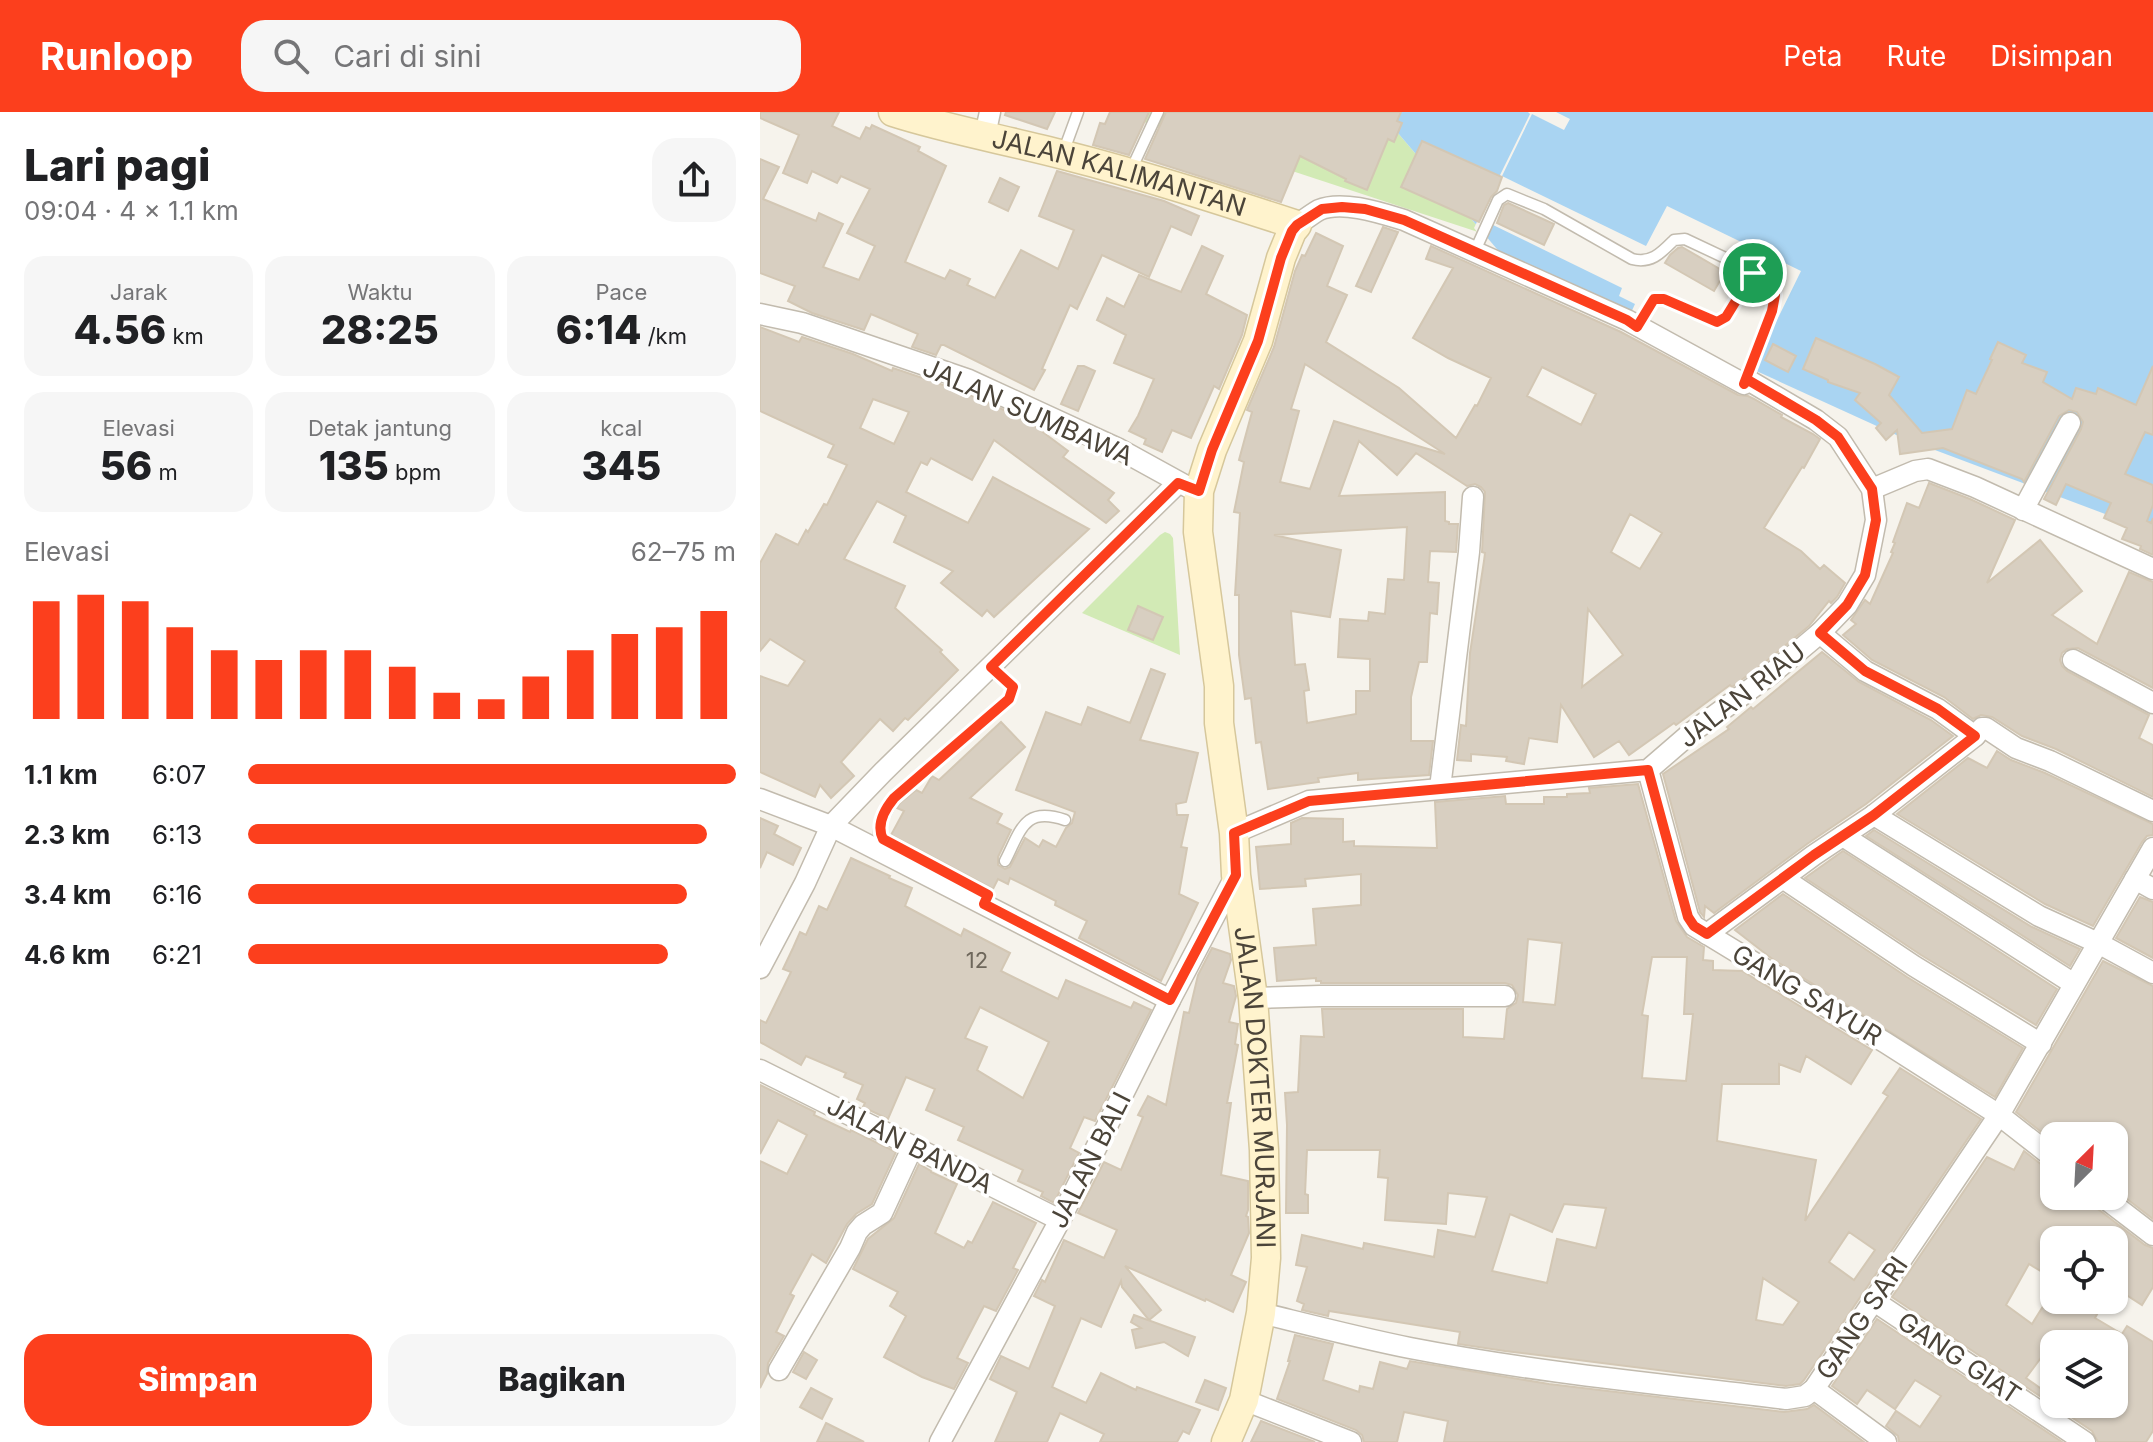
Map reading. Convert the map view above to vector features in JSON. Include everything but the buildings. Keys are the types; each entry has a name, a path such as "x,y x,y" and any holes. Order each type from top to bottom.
{"street":[{"name":"JALAN KALIMANTAN","path":"893,112 925,122 987,124 1063,154 1297,225"},
{"name":"JALAN RIAU","path":"1297,225 1322,209 1365,209 1404,220 1540,281 1637,327 1744,384 1748,380 1816,420 1838,437 1872,489 1876,520 1865,575 1847,605 1820,633 1771,674 1692,732 1648,770"},
{"name":"JALAN DOKTER MURJANI","path":"1226,1442 1244,1400 1261,1313 1266,1258 1264,1150 1253,998 1219,723 1219,686 1189,487 1212,450 1258,341 1281,258 1297,225"},
{"name":"JALAN SUMBAWA","path":"760,314 802,323 969,380 1119,449 1189,487"},
{"path":"2023,510 2070,423"},
{"path":"1872,489 1915,471 1928,469 1975,487 2153,569"},
{"path":"760,968 831,826 991,667 1189,487"},
{"path":"1440,788 1473,497"},
{"path":"1820,633 1865,671 1938,709 1975,736"},
{"path":"2073,660 2153,703"},
{"path":"1707,934 1874,815 1982,728 2016,748 2153,811"},
{"path":"1234,833 1309,801 1648,770"},
{"name":"GANG SAYUR","path":"1648,770 1688,917 1694,926 1999,1115 2040,1147"},
{"path":"760,799 831,826 987,897 1170,1000"},
{"path":"1874,815 2039,916 2153,973"},
{"path":"1843,836 2074,984"},
{"name":"GANG SARI","path":"1261,1313 1413,1348 1593,1376 1786,1399 1805,1396 1814,1389 1999,1115 2098,943 2144,884 2153,848"},
{"name":"JALAN BALI","path":"940,1442 1060,1220 1236,875"},
{"path":"1784,879 1914,966 2041,1044"},
{"path":"1253,998 1505,996"},
{"name":"JALAN BANDA","path":"760,1070 1060,1220"},
{"path":"779,1370 857,1232 882,1213 913,1146"},
{"path":"2120,1210 2153,1235"},
{"name":"GANG GIAT","path":"1874,1301 2085,1442"},
{"path":"1814,1389 1886,1442"},
{"path":"1244,1400 1351,1442"}],"lane":[{"path":"1063,154 1078,112"},
{"path":"1130,172 1158,112"},
{"path":"1474,253 1498,200 1507,194 1544,209 1632,259 1643,262 1660,255 1674,240 1685,239 1736,263 1768,284 1775,295 1772,311 1744,384"},
{"path":"1637,327 1654,299 1664,299 1717,322 1726,317 1753,273"},
{"path":"987,897 889,843 879,832 885,812 894,798 1009,699 1013,687 991,667"},
{"path":"1005,861 1030,818 1050,815 1065,820"}],"green space":[{"path":"1113,112 1380,112 1484,234"},
{"path":"1165,532 1173,538 1180,655 1082,613"}],"water":[{"path":"1380,112 2153,112 2153,532 1903,438 1502,255"}],"pier":[{"path":"1528,112 1556,112 1570,119 1564,130 1532,114 1502,176 1646,246 1667,206 1801,271 1751,373 1629,317 1635,304 1619,296 1622,288 1491,224 1483,239 1474,228 1530,114"}],"route":[{"path":"1342,207 1365,209 1404,220 1637,327 1654,299 1664,299 1717,322 1726,317 1753,273 1768,284 1775,295 1772,311 1744,384 1748,380 1816,420 1838,437 1872,489 1876,520 1865,575 1847,605 1820,633 1865,671 1938,709 1975,736 1874,815 1707,934 1694,926 1688,917 1648,770 1309,801 1234,833 1236,875 1170,1000 984,904 988,895 883,839 879,832 880,823 894,798 1009,699 1013,687 991,667 1178,483 1199,491 1212,450 1258,341 1281,258 1297,225 1322,209 1342,207"}]}
